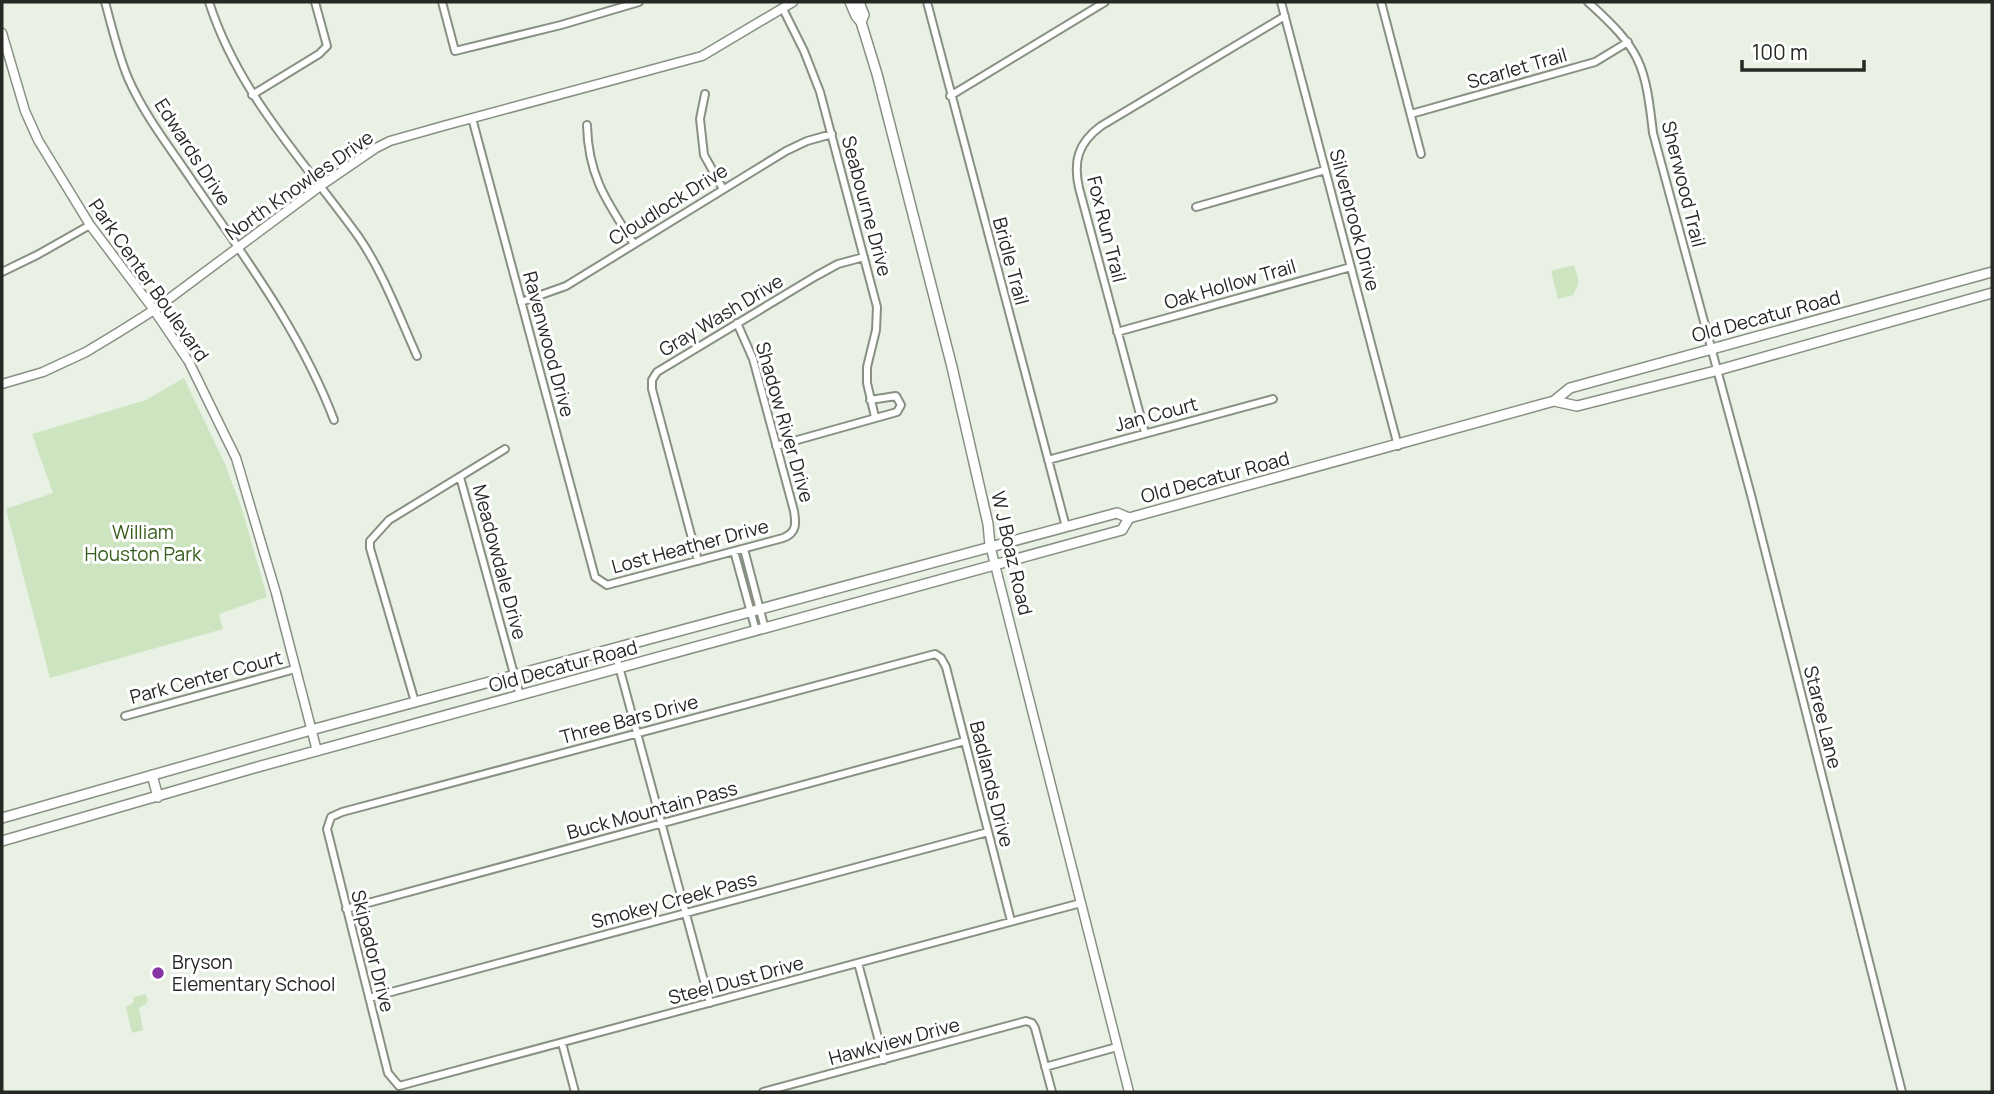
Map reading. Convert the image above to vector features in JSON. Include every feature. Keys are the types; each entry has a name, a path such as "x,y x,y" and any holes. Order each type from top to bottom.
{"main road":[{"name":"W J Boaz Road","path":"850,2 861,22 877,74 953,368 988,524 990,545"},
{"name":"W J Boaz Road","path":"859,2 864,15 861,22"},
{"name":"Old Decatur Road","path":"2,818 311,730 990,545 1117,513 1129,518 1398,446 1554,401 1570,387 1992,272"},
{"name":"Old Decatur Road","path":"1554,401 1577,406 1716,371 1992,293"},
{"path":"1834,316 1839,335"},
{"name":"Old Decatur Road","path":"2,841 317,751 1122,530 1129,518"},
{"path":"152,775 158,797"}],"street":[{"name":"Edwards Drive","path":"105,2 129,80 154,125 304,351 334,420"},
{"path":"209,2 217,25 252,95 358,236 372,259 418,356"},
{"path":"252,95 319,54 327,46 315,2"},
{"path":"442,2 455,51 561,25 639,2"},
{"name":"North Knowles Drive","path":"2,384 43,372 86,352 154,310 319,187 390,141 702,56 793,2"},
{"name":"Bridle Trail","path":"927,2 1066,527"},
{"path":"950,96 1105,2"},
{"name":"Silverbrook Drive","path":"1281,2 1398,446"},
{"path":"1381,2 1421,154"},
{"name":"Sherwood Trail","path":"1588,2 1628,42 1647,80 1653,133 1710,350"},
{"name":"Seabourne Drive","path":"783,9 813,72 877,307 876,330 867,367 870,400 875,417"},
{"name":"Fox Run Trail","path":"1145,433 1079,188 1076,174 1079,151 1091,133 1101,126 1285,16"},
{"name":"Park Center Boulevard","path":"2,33 25,111 38,140 90,225 189,362 236,458 276,593 317,751"},
{"name":"Scarlet Trail","path":"1410,114 1595,62 1628,42"},
{"path":"705,94 700,119 704,155 723,189"},
{"name":"Ravenwood Drive","path":"472,118 594,577"},
{"path":"587,125 587,146 601,192 634,244"},
{"name":"Cloudlock Drive","path":"521,302 566,286 797,145 832,134"},
{"path":"1196,207 1325,170"},
{"path":"2,272 90,225"},
{"name":"Gray Wash Drive","path":"698,561 652,384 657,372 825,271 845,261 864,257"},
{"name":"Oak Hollow Trail","path":"1117,332 1351,267"},
{"name":"Shadow River Drive","path":"737,323 750,349 796,519 794,531"},
{"name":"Staree Lane","path":"1710,350 1751,495 1902,1092"},
{"path":"776,446 897,412 901,405 896,396 870,400"},
{"name":"Jan Court","path":"1048,460 1273,399"},
{"path":"415,702 370,541 389,520 505,449"},
{"name":"Meadowdale Drive","path":"460,477 520,696"},
{"name":"Lost Heather Drive","path":"594,577 607,584 783,538 794,531"},
{"name":"W J Boaz Road","path":"990,545 1129,1092"},
{"path":"744,549 760,630"},
{"path":"734,551 755,609"},
{"path":"614,648 709,1003"},
{"name":"Three Bars Drive","path":"329,820 342,812 930,654 939,656"},
{"name":"Badlands Drive","path":"939,656 946,667 1011,921"},
{"name":"Park Center Court","path":"125,716 295,669"},
{"name":"Buck Mountain Pass","path":"346,909 965,741"},
{"name":"Skipador Drive","path":"329,820 329,837 388,1073 399,1086"},
{"name":"Smokey Creek Pass","path":"369,998 988,832"},
{"name":"Steel Dust Drive","path":"399,1086 1080,902"},
{"path":"858,963 884,1060"},
{"name":"Hawkview Drive","path":"763,1092 1026,1021 1032,1023 1045,1067"},
{"path":"562,1043 575,1092"},
{"path":"1052,1092 1045,1067 1117,1047"}],"green space":[{"path":"1574,265 1579,282 1573,295 1558,299 1551,271"},
{"name":"William Houston Park","path":"184,378 225,464 243,512 267,597 219,614 223,629 50,678 6,509 53,493 32,434 146,400"},
{"path":"145,994 148,1000 139,1008 143,1030 132,1033 126,1007 133,1003 134,997"}],"place":[{"name":"Bryson Elementary School","path":"158,973"}]}
